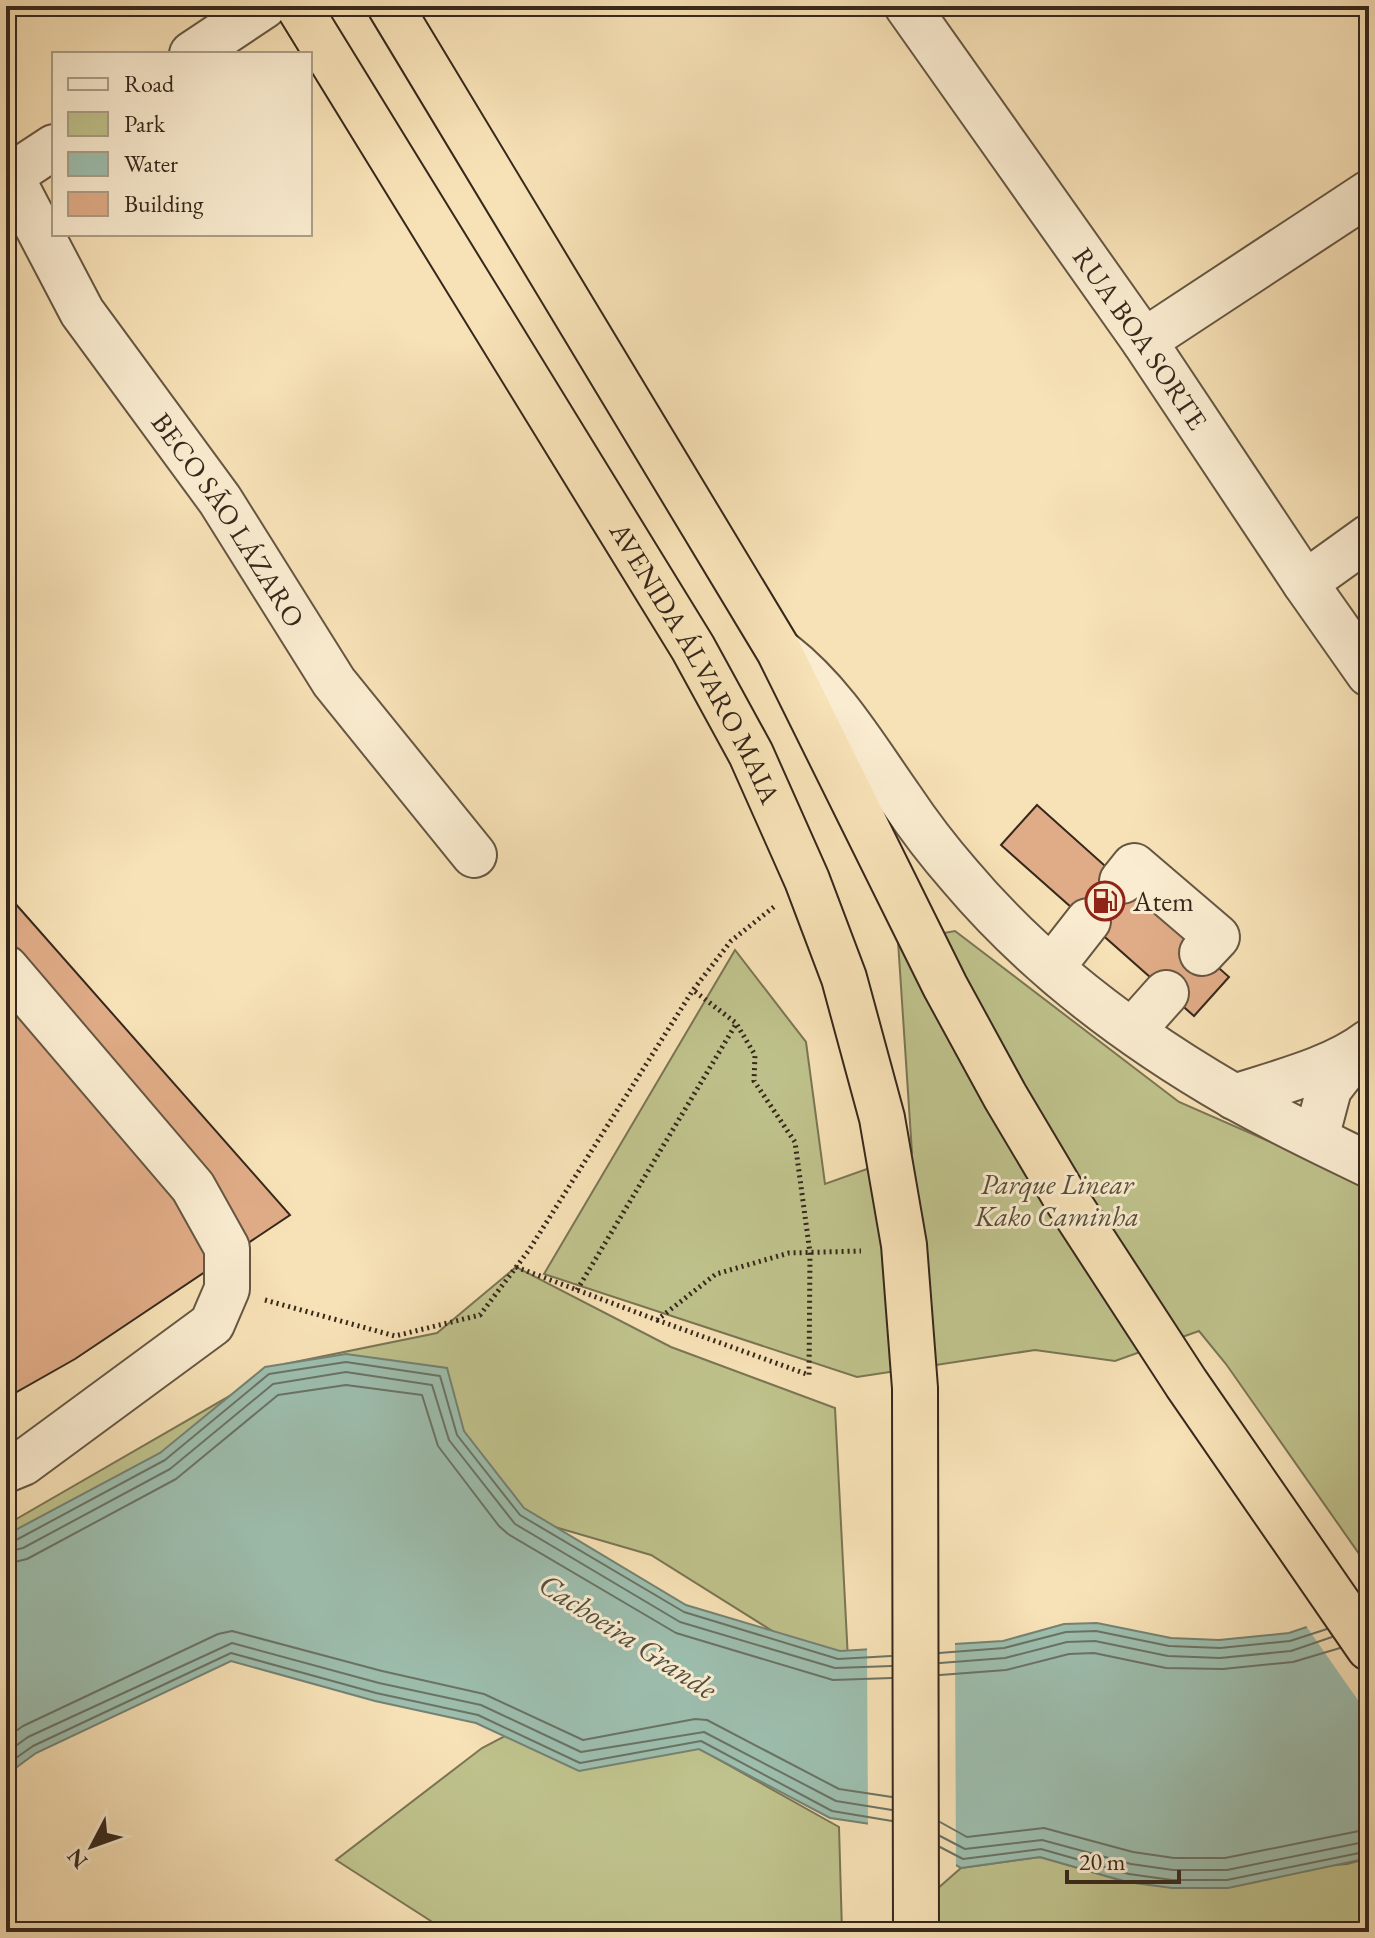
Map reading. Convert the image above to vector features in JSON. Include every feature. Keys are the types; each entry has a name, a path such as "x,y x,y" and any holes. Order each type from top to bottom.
{"highway":[{"name":"AVENIDA ÁLVARO MAIA","path":"298,6 693,648 751,754 807,880 844,978 882,1118 904,1245 915,1388 916,1932"},
{"path":"390,6 779,651 945,986 1065,1197 1186,1383 1369,1648"}],"street":[{"path":"195,52 264,6"},
{"name":"RUA BOA SORTE","path":"907,6 1144,341 1369,674"},
{"path":"8,172 52,148"},
{"name":"BECO SÃO LÁZARO","path":"8,172 82,312 212,489 334,682 474,855"},
{"path":"1144,341 1369,193"},
{"path":"1305,583 1369,537"},
{"path":"779,651 806,672 829,699 932,843 996,916 1052,967 1133,1030 1234,1097 1369,1165"},
{"path":"1122,881 1134,866 1217,937 1202,953"},
{"path":"1052,967 1088,921"},
{"path":"6,968 193,1187 227,1248 227,1289 212,1324 23,1463 6,1470"},
{"path":"1133,1030 1166,993"},
{"path":"1234,1097 1308,1072 1364,1045"},
{"path":"1316,1138 1329,1089 1364,1045"}],"path":[{"path":"227,1289 395,1336 480,1315 516,1267 693,990 731,941 807,880"},
{"path":"516,1267 809,1375 810,1253 795,1142 754,1081 755,1055 736,1023 693,990"},
{"path":"577,1290 736,1023"},
{"path":"657,1320 716,1274 789,1253 861,1251"}],"green space":[{"name":"Parque Linear Kako Caminha","path":"955,931 1179,1102 1369,1185 1369,1568 1226,1364 1199,1331 1115,1361 1035,1350 857,1377 544,1274 735,950 806,1042 825,1184 912,1153 898,941"},
{"path":"516,1267 671,1347 835,1408 849,1679 651,1555 373,1474 6,1687 6,1525 285,1364 437,1333"},
{"path":"582,1696 657,1725 839,1827 842,1932 448,1932 336,1860 482,1748"},
{"path":"1040,1857 1127,1882 1347,1864 1369,1858 1369,1932 888,1932 961,1868"}],"water":[{"name":"Cachoeira Grande","path":"346,1354 447,1368 464,1431 524,1508 686,1605 840,1651 1003,1641 1064,1624 1097,1623 1171,1638 1219,1640 1289,1633 1369,1606 1369,1858 1228,1888 1172,1888 1127,1882 1040,1857 961,1868 884,1826 830,1818 699,1749 579,1771 476,1723 375,1701 231,1661 36,1753 6,1775 6,1535 160,1453 265,1367"}],"pier":[{"path":"1369,1602 1369,1716 1304,1623"},
{"path":"955,1640 956,1870 883,1830 868,1828 867,1645"}],"building":[{"name":"Atem","path":"1037,805 1229,977 1194,1016 1001,845"},
{"path":"6,893 290,1215 75,1359 6,1398"}],"place":[{"name":"Atem","path":"1105,901"}]}
